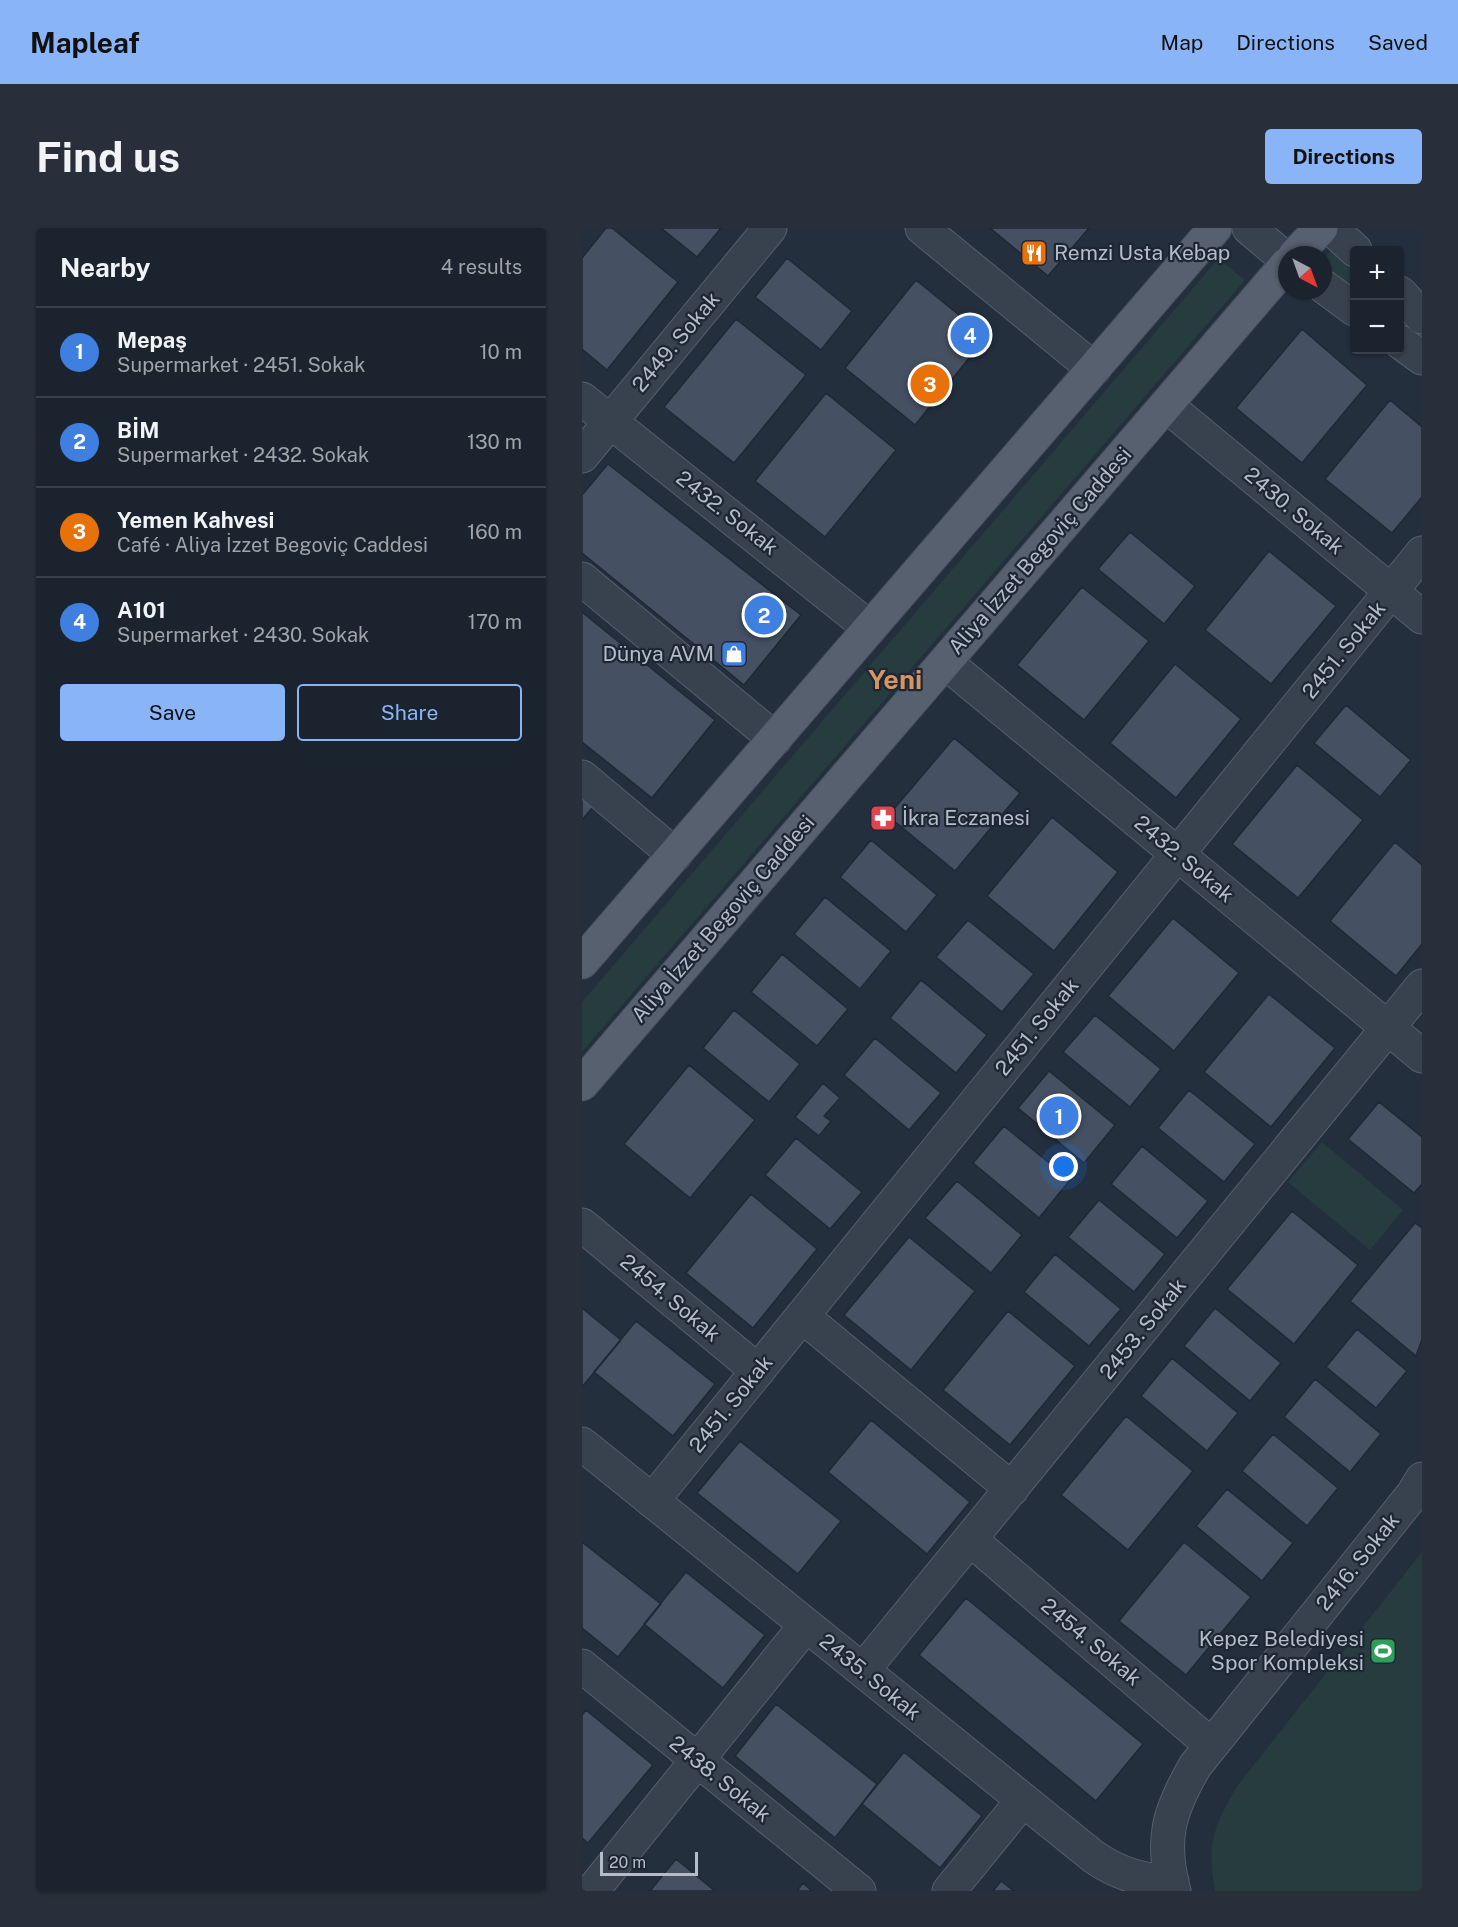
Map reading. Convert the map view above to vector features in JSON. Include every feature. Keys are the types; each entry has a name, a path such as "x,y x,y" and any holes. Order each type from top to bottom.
{"main road":[{"path":"586,949 675,855 1215,228"},
{"path":"1304,246 1321,228"},
{"name":"Aliya İzzet Begoviç Caddesi","path":"582,1084 1278,273"}],"street":[{"name":"2449. Sokak","path":"582,456 770,228"},
{"path":"922,228 1094,369"},
{"path":"1249,228 1278,254"},
{"path":"1330,228 1350,246"},
{"path":"1332,293 1350,306"},
{"path":"1404,297 1422,317"},
{"path":"1404,345 1422,358"},
{"name":"2432. Sokak","path":"582,399 870,628"},
{"name":"2430. Sokak","path":"1166,405 1422,617"},
{"name":"2451. Sokak","path":"652,1501 1422,553"},
{"path":"582,579 775,739"},
{"name":"2432. Sokak","path":"945,662 1422,1056"},
{"path":"582,777 675,855"},
{"name":"2453. Sokak","path":"863,1670 1422,986"},
{"name":"2454. Sokak","path":"582,1225 758,1371"},
{"path":"802,1317 1012,1489"},
{"name":"2435. Sokak","path":"584,1450 652,1501 1110,1868 1131,1876 1173,1886"},
{"name":"2416. Sokak","path":"1173,1886 1168,1857 1168,1835 1172,1812 1195,1766 1398,1513 1422,1479"},
{"name":"2454. Sokak","path":"971,1540 1211,1745"},
{"path":"592,1891 806,1625"},
{"name":"2438. Sokak","path":"582,1666 859,1891"},
{"path":"950,1891 1023,1800"}],"green space":[{"path":"1332,249 1350,265 1350,287 1332,272"},
{"path":"1218,259 1245,280 582,1052 582,1002"},
{"path":"1322,1142 1403,1210 1370,1250 1288,1182"},
{"name":"Kepez Belediyesi Spor Kompleksi","path":"1422,1552 1422,1891 1215,1891 1211,1860 1214,1835 1223,1812 1238,1785"}],"building":[{"path":"606,228 612,228 678,282 607,370 582,349 582,258"},
{"path":"661,228 721,228 697,257"},
{"path":"990,228 1089,228 1048,276"},
{"path":"787,258 852,311 821,350 755,297"},
{"path":"916,280 986,337 915,425 845,368"},
{"path":"736,319 806,375 734,463 664,407"},
{"path":"1302,329 1367,385 1302,463 1236,408"},
{"path":"826,393 896,450 825,537 755,481"},
{"path":"1390,400 1422,427 1422,497 1392,533 1325,479"},
{"path":"608,464 801,615 744,685 582,553 582,495"},
{"path":"1130,532 1195,586 1164,624 1098,569"},
{"path":"1269,551 1336,606 1271,684 1205,630"},
{"path":"1082,587 1149,641 1084,720 1017,665"},
{"path":"582,612 715,720 652,798 582,742"},
{"path":"1175,664 1241,719 1176,798 1110,743"},
{"path":"1346,705 1411,760 1380,797 1314,743"},
{"path":"954,738 1020,793 955,871 888,816"},
{"path":"1297,765 1363,820 1298,898 1232,844"},
{"path":"582,798 593,807 582,820"},
{"path":"1052,817 1118,872 1054,951 987,896"},
{"path":"871,840 937,895 906,932 840,877"},
{"path":"1395,842 1422,865 1422,944 1396,976 1330,921"},
{"path":"825,897 891,951 860,989 794,934"},
{"path":"1173,918 1239,973 1174,1051 1108,996"},
{"path":"968,920 1034,974 1002,1012 936,957"},
{"path":"782,954 848,1009 817,1046 751,992"},
{"path":"921,980 987,1035 956,1073 890,1018"},
{"path":"1269,994 1335,1048 1271,1127 1204,1072"},
{"path":"734,1010 800,1064 769,1102 703,1048"},
{"path":"1095,1015 1161,1069 1130,1107 1063,1052"},
{"path":"875,1038 941,1093 909,1130 844,1075"},
{"path":"689,1065 755,1120 690,1198 624,1144"},
{"path":"1049,1071 1115,1125 1084,1163 1018,1108"},
{"path":"823,1083 840,1098 824,1116 831,1121 819,1136 795,1117"},
{"path":"1189,1090 1255,1144 1224,1182 1158,1128"},
{"path":"1379,1102 1422,1137 1422,1184 1414,1193 1348,1139"},
{"path":"1004,1126 1070,1180 1039,1218 973,1163"},
{"path":"796,1138 862,1192 830,1229 765,1175"},
{"path":"1142,1146 1208,1201 1177,1238 1111,1184"},
{"path":"957,1181 1022,1235 991,1273 925,1218"},
{"path":"751,1194 817,1249 753,1328 686,1273"},
{"path":"1099,1200 1165,1254 1134,1292 1068,1237"},
{"path":"1292,1211 1358,1265 1294,1344 1227,1289"},
{"path":"1415,1223 1422,1228 1422,1339 1416,1356 1350,1301"},
{"path":"909,1237 975,1291 911,1370 844,1315"},
{"path":"1055,1254 1121,1309 1089,1346 1024,1292"},
{"path":"582,1308 621,1340 582,1387"},
{"path":"1215,1308 1281,1363 1250,1401 1184,1346"},
{"path":"1008,1311 1075,1366 1010,1445 943,1390"},
{"path":"636,1321 715,1384 673,1436 594,1372"},
{"path":"1357,1329 1407,1371 1376,1408 1326,1367"},
{"path":"1172,1358 1238,1413 1207,1451 1141,1396"},
{"path":"1315,1379 1381,1434 1350,1472 1284,1417"},
{"path":"1126,1416 1193,1471 1128,1550 1061,1495"},
{"path":"871,1420 970,1502 927,1554 828,1472"},
{"path":"1273,1434 1338,1488 1307,1526 1242,1471"},
{"path":"740,1441 841,1521 798,1574 697,1493"},
{"path":"1227,1489 1293,1543 1262,1581 1196,1526"},
{"path":"582,1542 661,1604 618,1657 582,1628"},
{"path":"1184,1542 1251,1597 1186,1675 1119,1621"},
{"path":"686,1572 765,1635 723,1688 644,1624"},
{"path":"966,1598 1143,1744 1096,1801 919,1655"},
{"path":"776,1704 877,1784 835,1838 735,1756"},
{"path":"586,1710 653,1765 588,1843 582,1838 582,1715"},
{"path":"904,1752 982,1816 940,1868 862,1804"},
{"path":"676,1859 715,1891 650,1891"},
{"path":"1001,1881 1014,1891 993,1891"},
{"path":"803,1883 812,1891 797,1891"}],"place":[{"name":"Remzi Usta Kebap","path":"1034,253"},
{"name":"A101","path":"970,335"},
{"name":"Yemen Kahvesi","path":"930,384"},
{"name":"BİM","path":"764,615"},
{"name":"Dünya AVM","path":"734,654"},
{"name":"İkra Eczanesi","path":"883,818"},
{"name":"Mepaş","path":"1059,1116"},
{"name":"Kepez Belediyesi Spor Kompleksi","path":"1383,1651"}],"district":[{"name":"Yeni","path":"895,680"}]}
